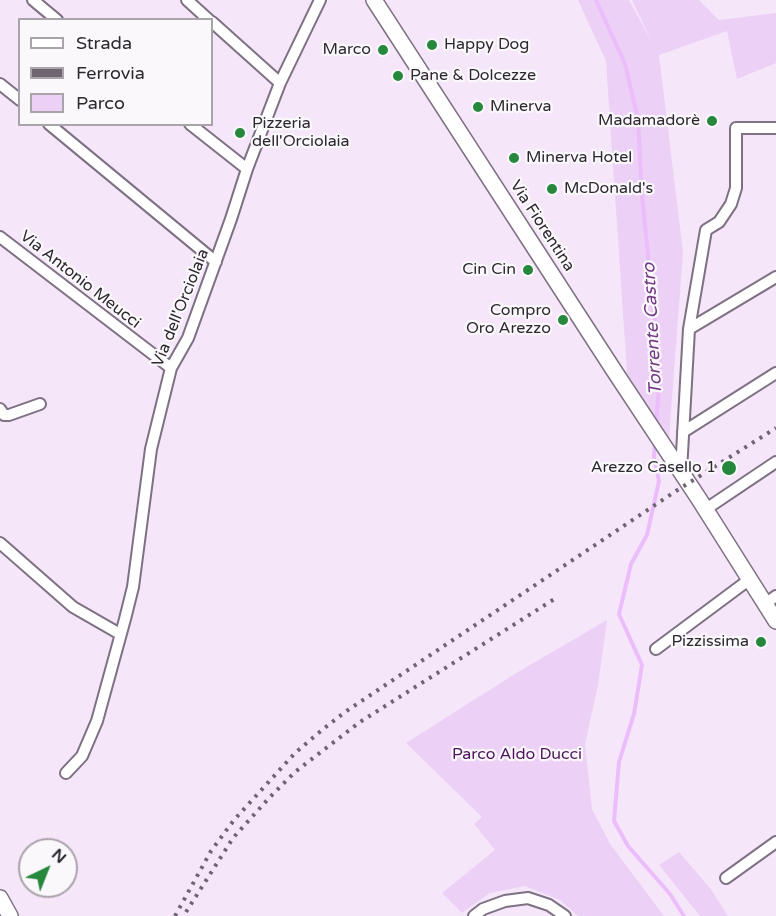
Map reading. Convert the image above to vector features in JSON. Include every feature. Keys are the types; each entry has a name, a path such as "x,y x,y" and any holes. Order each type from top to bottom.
{"main road":[{"name":"Via Fiorentina","path":"374,0 750,579 771,600 776,621"},
{"path":"0,898 10,916"}],"street":[{"path":"33,0 55,18"},
{"path":"187,0 207,18"},
{"name":"Via dell'Orciolaia","path":"66,773 82,756 97,721 133,587 150,448 171,368 188,338 247,169 280,83 320,0"},
{"path":"213,24 280,83"},
{"path":"1,88 18,99"},
{"path":"51,126 216,262"},
{"path":"193,126 247,169"},
{"path":"681,471 689,329 706,230 719,222 731,204 736,188 736,128 776,128"},
{"name":"Via Antonio Meucci","path":"0,237 171,368"},
{"path":"689,329 776,277"},
{"path":"683,432 776,373"},
{"path":"0,409 4,415 9,415 40,404"},
{"path":"706,509 776,462"},
{"path":"0,543 73,607 120,634"},
{"path":"656,649 750,579"},
{"path":"726,878 776,842"},
{"path":"474,916 483,909 505,901 528,898 549,905 565,916"}],"green space":[{"path":"578,0 629,0 652,42 632,0 699,0 719,20 776,13 776,63 737,79 727,31 659,55 683,252 669,438 627,373 606,61"},
{"name":"Parco Aldo Ducci","path":"607,620 598,685 585,744 592,809 610,844 664,916 578,916 560,900 525,886 490,893 462,913 442,893 495,850 474,824 482,817 406,743 518,672"},
{"path":"679,852 710,888 728,916 700,916 659,865"}],"waterway":[{"name":"Torrente Castro","path":"596,0 625,64 638,119 642,196 660,372 656,426"},
{"name":"Torrente Castro","path":"655,442 654,457 659,481 647,535 631,564 619,614 642,665 634,714 619,762 614,821 628,846 670,894 684,916"}],"railway":[{"path":"175,916 211,851 234,820 295,753 322,730 345,712 676,491 776,428"},
{"path":"186,912 233,838 295,772 360,722 556,598"}],"place":[{"name":"Happy Dog","path":"432,45"},
{"name":"Marco","path":"383,50"},
{"name":"Pane & Dolcezze","path":"398,76"},
{"name":"Minerva","path":"478,107"},
{"name":"Madamadorè","path":"712,121"},
{"name":"Pizzeria dell'Orciolaia","path":"240,133"},
{"name":"Minerva Hotel","path":"514,158"},
{"name":"McDonald's","path":"552,189"},
{"name":"Cin Cin","path":"528,270"},
{"name":"Compro Oro Arezzo","path":"563,320"},
{"name":"Arezzo Casello 1","path":"729,468"},
{"name":"Pizzissima","path":"761,642"}]}
